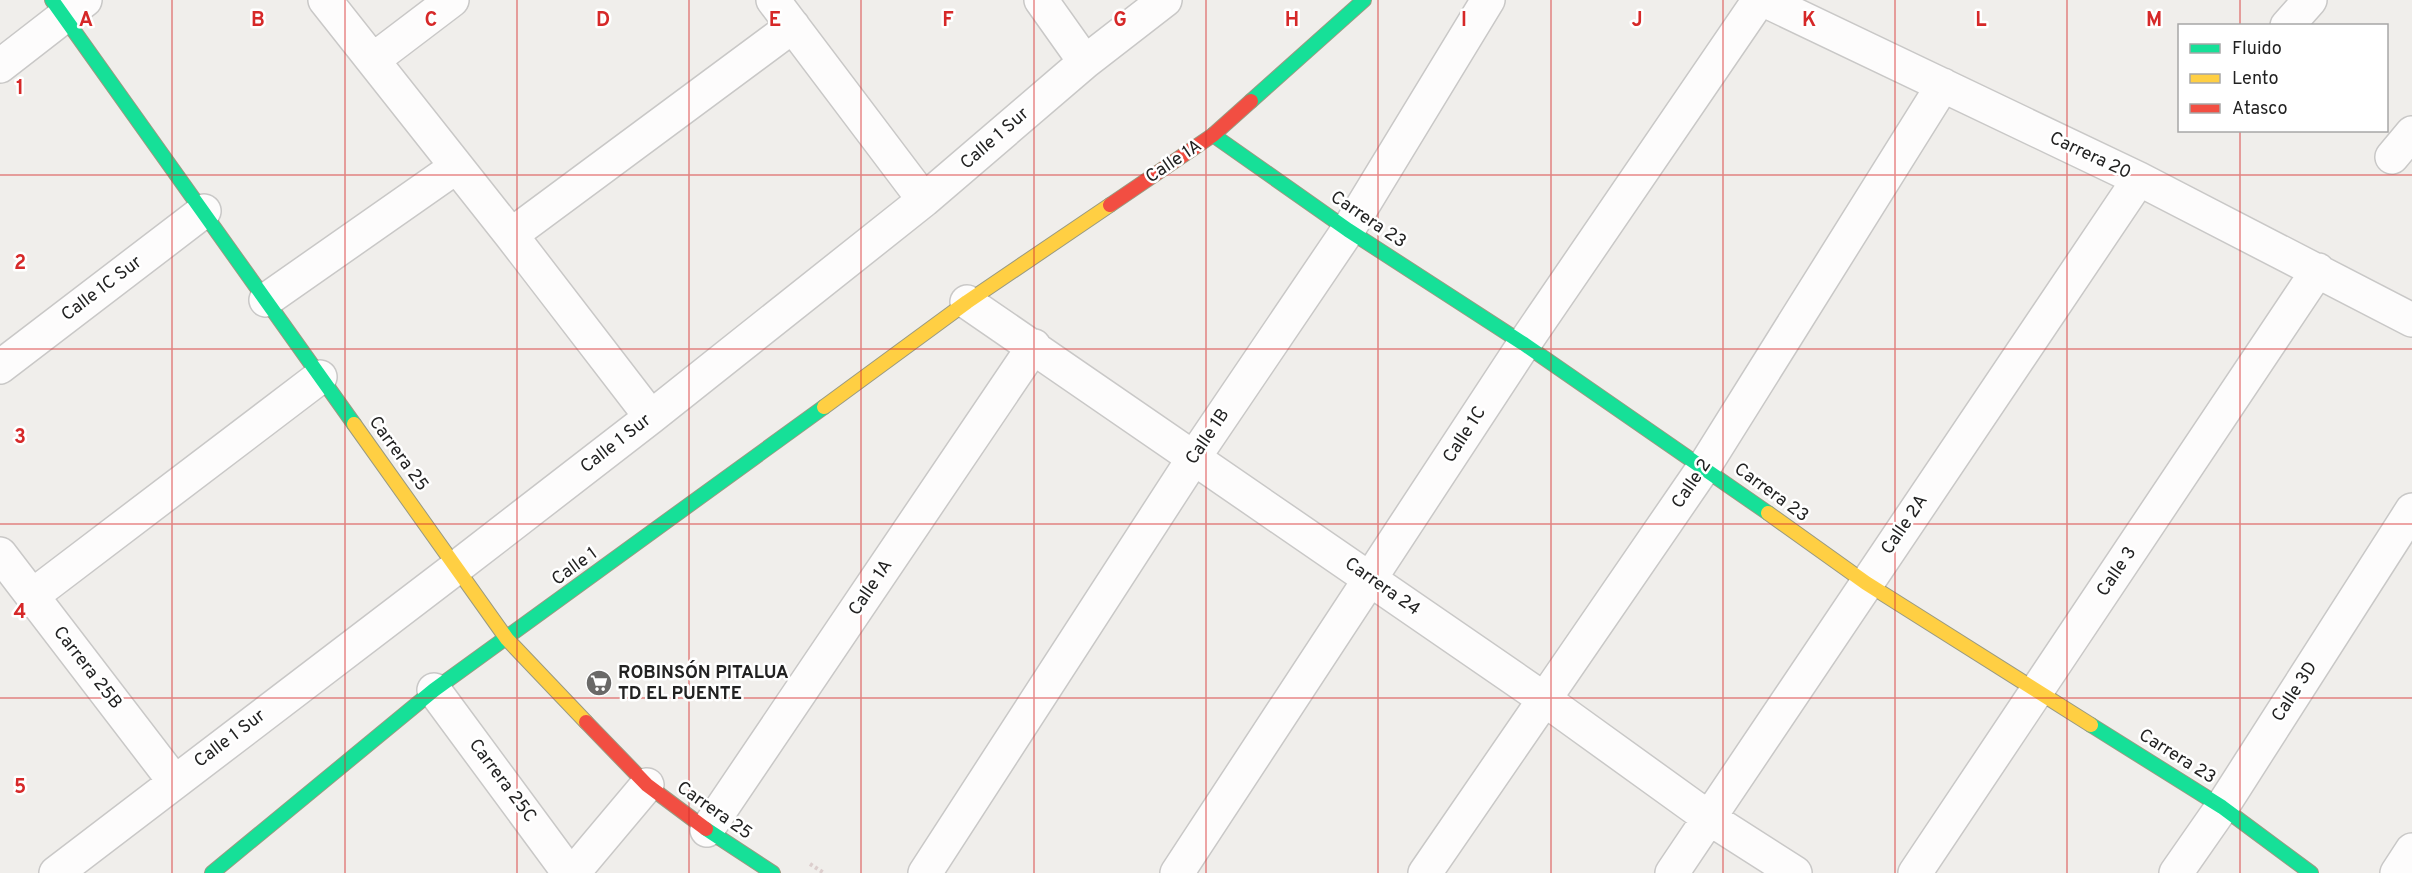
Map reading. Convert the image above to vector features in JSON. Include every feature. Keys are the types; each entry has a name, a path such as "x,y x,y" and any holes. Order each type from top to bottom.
{"street":[{"path":"325,0 651,417"},
{"path":"373,60 452,0"},
{"path":"773,0 924,200"},
{"path":"1041,0 1085,62"},
{"name":"Calle 1 Sur","path":"56,873 174,782 465,579 651,417 924,200 1085,62 1165,0"},
{"name":"Calle 1A","path":"967,302 1213,135 1364,0"},
{"name":"Calle 1B","path":"925,873 1195,456 1348,230 1488,0"},
{"name":"Calle 1C","path":"1177,873 1524,344 1759,0"},
{"name":"Carrera 20","path":"1764,0 2139,179 2412,320"},
{"path":"2290,24 2310,0"},
{"path":"0,66 67,5"},
{"name":"Carrera 25","path":"67,5 204,211 507,639 647,785 707,830 773,873"},
{"path":"511,235 793,26"},
{"name":"Calle 2","path":"1425,873 1704,467 1942,86"},
{"name":"Carrera 23","path":"1213,135 1348,230 1524,344 1704,467 1866,583 2222,807 2311,873"},
{"path":"266,300 456,167"},
{"name":"Calle 2A","path":"1672,873 2139,179"},
{"name":"Calle 1C Sur","path":"0,367 204,211"},
{"name":"Calle 3","path":"1915,873 2318,270"},
{"name":"Carrera 24","path":"967,302 1195,456 1544,699 1708,818 1796,873"},
{"name":"Calle 1","path":"212,873 434,690 967,302"},
{"name":"Calle 1A","path":"707,830 1034,346"},
{"path":"32,596 320,377"},
{"name":"Calle 3D","path":"2176,873 2222,807 2412,510"},
{"name":"Carrera 25B","path":"0,554 174,782"},
{"name":"Carrera 25C","path":"434,690 571,873"},
{"path":"571,873 647,785"},
{"path":"2397,873 2412,850"}],"traffic: fast":[{"path":"52,0 354,424"},
{"path":"1251,101 1364,0"},
{"path":"1213,135 1348,230 1524,344 1768,513"},
{"path":"212,873 434,690 824,407"},
{"path":"2091,725 2222,807 2311,873"},
{"path":"706,829 773,873"}],"traffic: slow":[{"path":"824,407 967,302 1110,205"},
{"path":"354,424 507,639 586,722"},
{"path":"1768,513 1866,583 2091,725"}],"traffic: jam":[{"path":"1110,205 1213,135 1251,101"},
{"path":"586,722 647,785 706,829"}],"place":[{"name":"ROBINSÓN PITALUA TD EL PUENTE","path":"599,683"}]}
